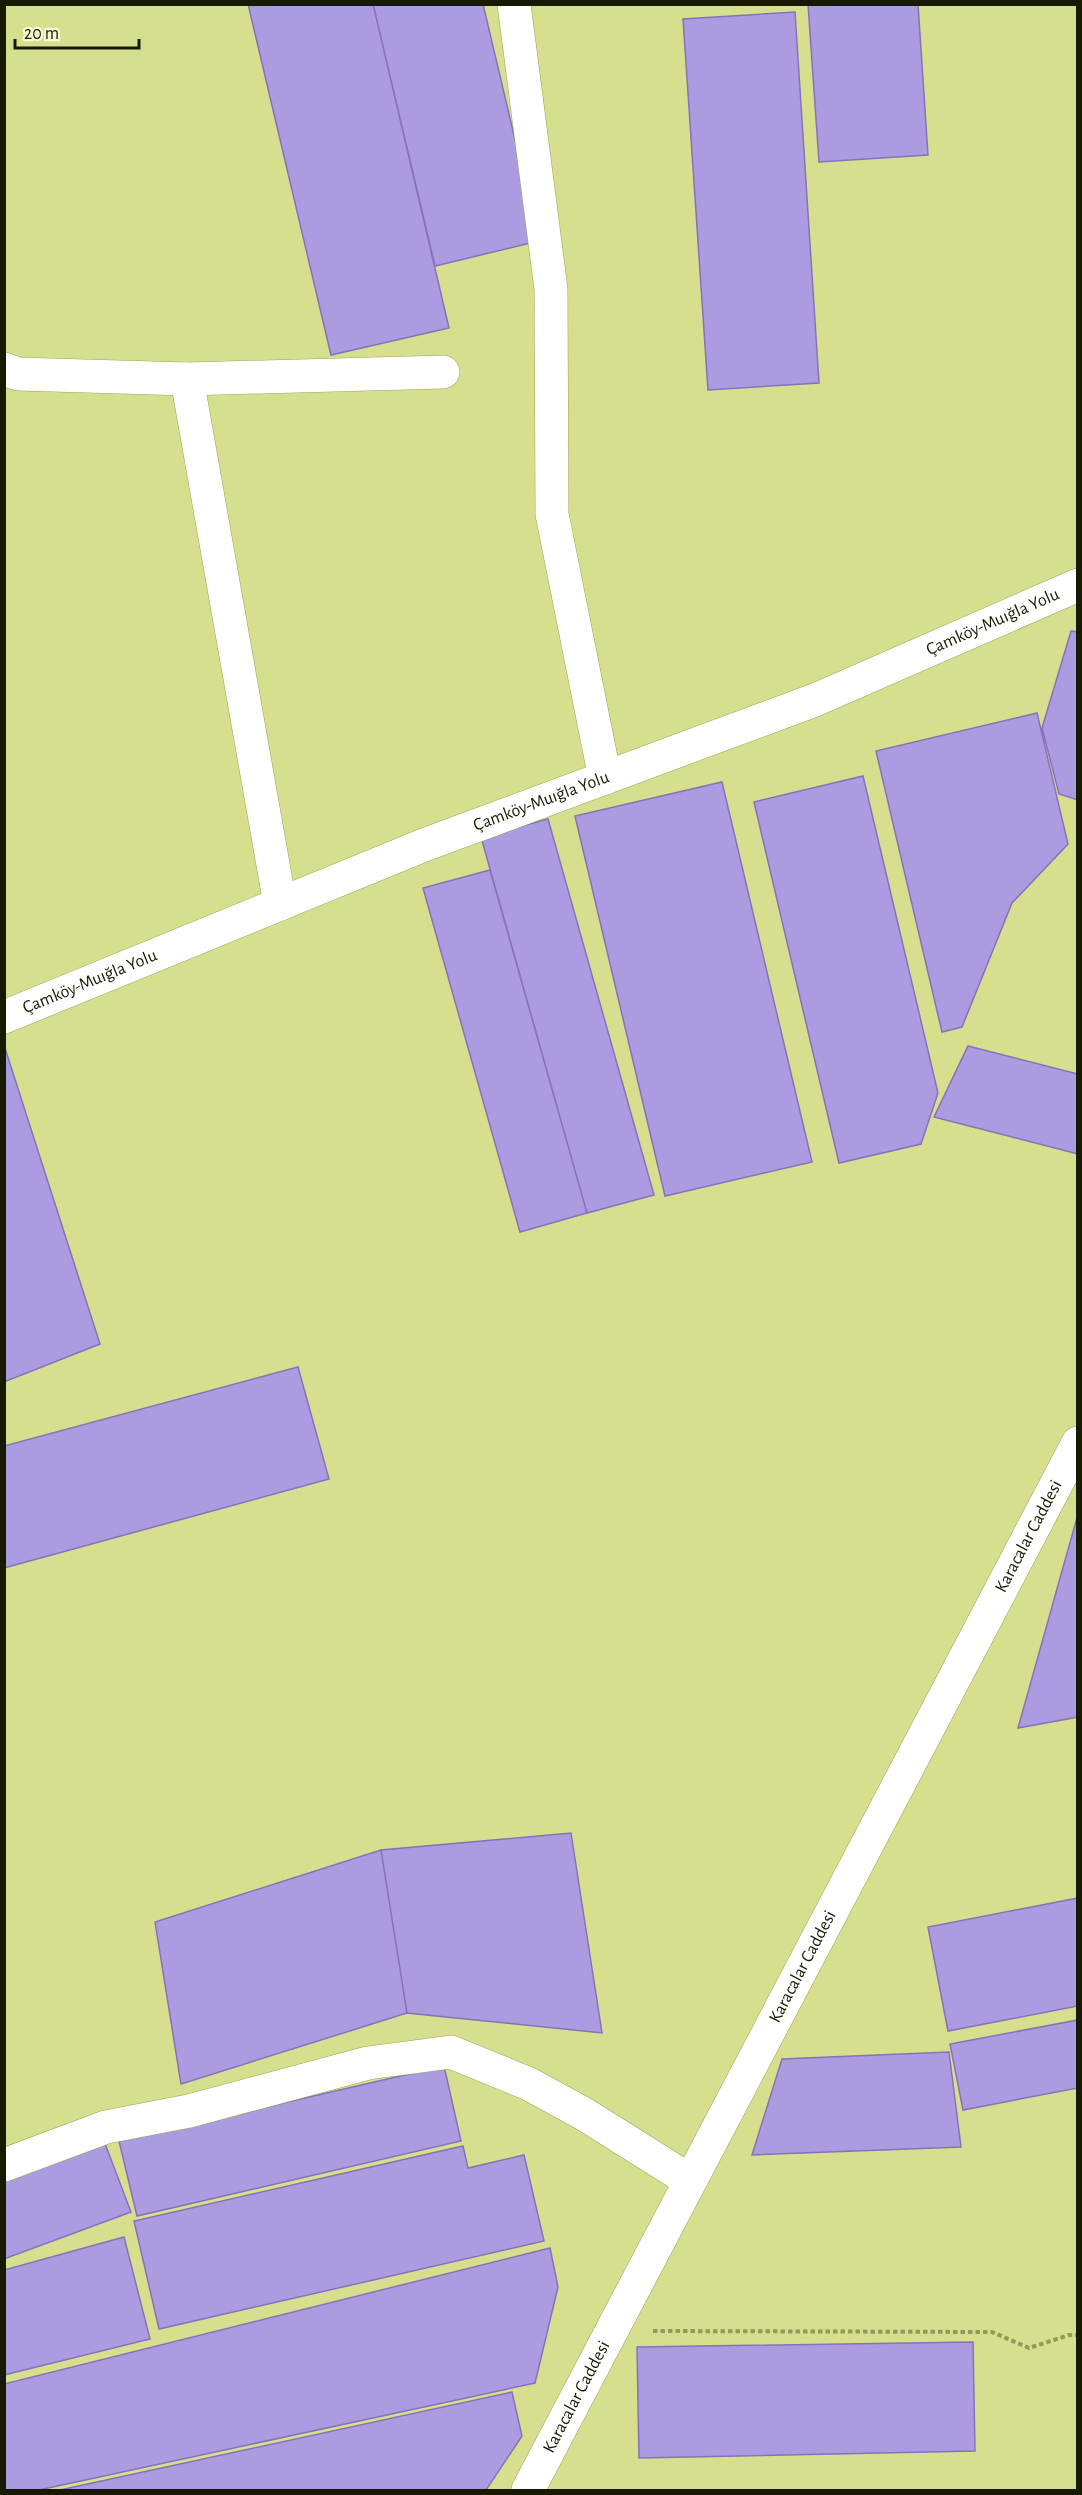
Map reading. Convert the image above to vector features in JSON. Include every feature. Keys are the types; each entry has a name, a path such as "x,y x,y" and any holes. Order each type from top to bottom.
{"street":[{"path":"514,4 551,289 552,514 605,777"},
{"path":"4,369 18,374 187,379 443,372"},
{"path":"187,379 279,904"},
{"name":"Çamköy-Muığla Yolu","path":"4,1017 424,845 815,700 1077,585"},
{"name":"Karacalar Caddesi","path":"528,2490 1077,1443"},
{"path":"4,2165 106,2127 189,2111 368,2063 451,2052 529,2084 584,2114 689,2180"}],"path":[{"path":"613,2331 992,2332 1029,2348 1069,2335 1077,2335"}],"building":[{"path":"248,4 373,4 449,328 331,355"},
{"path":"373,4 483,4 539,241 435,266"},
{"path":"808,4 918,4 928,155 819,162"},
{"path":"795,12 819,383 708,390 683,19"},
{"path":"1071,631 1078,632 1078,800 1059,794 1042,728"},
{"path":"1037,713 1068,844 1012,903 962,1027 942,1032 876,751"},
{"path":"863,776 938,1093 921,1144 839,1163 754,802"},
{"path":"722,782 812,1162 665,1196 575,816"},
{"path":"548,819 654,1195 587,1213 481,837"},
{"path":"490,870 587,1213 520,1232 423,888"},
{"path":"4,1045 100,1344 4,1382"},
{"path":"968,1046 1078,1074 1078,1154 934,1117"},
{"path":"298,1367 329,1479 4,1568 4,1446"},
{"path":"1078,1514 1078,1717 1018,1728"},
{"path":"571,1833 602,2033 407,2013 381,1850"},
{"path":"381,1850 407,2013 181,2084 155,1922"},
{"path":"1078,1898 1078,2006 948,2031 928,1927"},
{"path":"1078,2020 1078,2088 963,2110 950,2044"},
{"path":"949,2052 961,2147 752,2155 782,2059"},
{"path":"444,2066 461,2141 137,2216 119,2141"},
{"path":"104,2141 131,2212 4,2259 4,2178"},
{"path":"463,2146 468,2168 524,2155 544,2241 159,2329 134,2221"},
{"path":"124,2237 150,2339 4,2375 4,2270"},
{"path":"550,2248 558,2287 535,2383 39,2490 4,2490 4,2384"},
{"path":"973,2342 975,2451 639,2458 637,2347"},
{"path":"512,2392 522,2436 486,2490 60,2490"}]}
